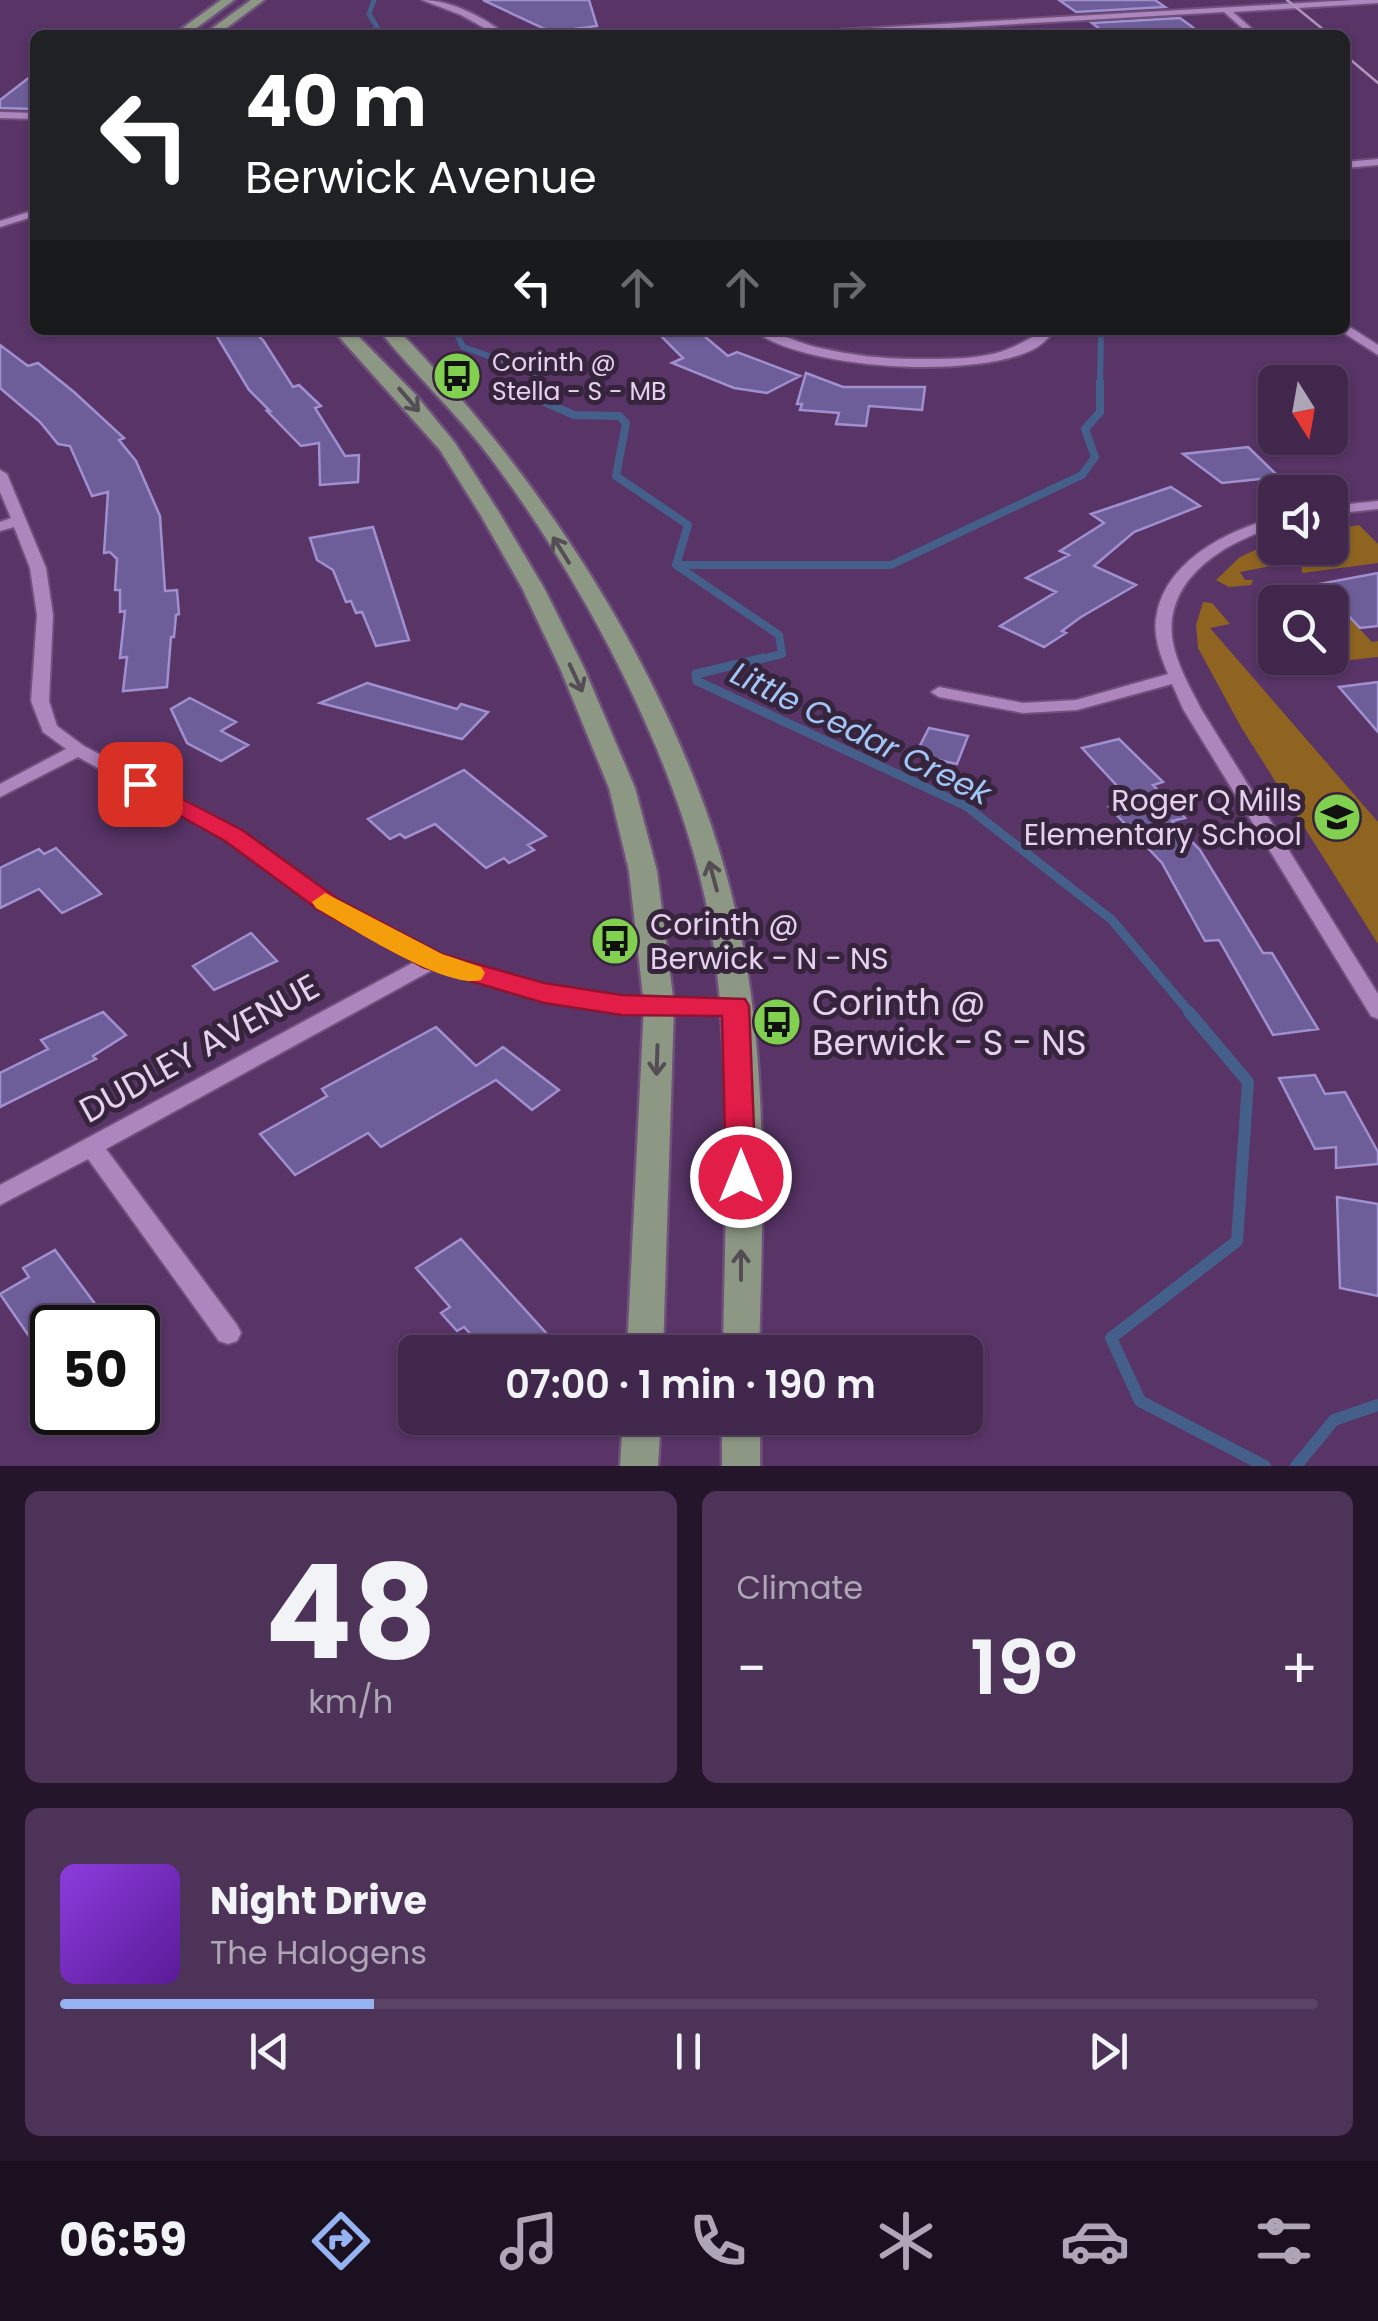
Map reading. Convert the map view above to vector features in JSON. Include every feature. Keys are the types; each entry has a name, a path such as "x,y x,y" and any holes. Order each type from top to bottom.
{"main road":[{"path":"186,30 228,0"},
{"path":"215,30 258,0"},
{"path":"347,335 408,398 448,447 533,588 602,734 632,826 644,871 659,1005 646,1335"},
{"path":"393,335 443,384 562,549 634,680 679,774 696,820 715,883 736,1006 741,1335"},
{"path":"639,1466 641,1435"},
{"path":"741,1435 741,1466"}],"street":[{"path":"426,0 493,30"},
{"path":"873,30 1378,1"},
{"path":"446,6 462,3"},
{"path":"1226,10 1249,30"},
{"path":"0,115 30,116"},
{"path":"1350,165 1378,162"},
{"path":"0,224 30,215"},
{"path":"1350,331 1378,351"},
{"path":"770,335 802,349 864,362 905,364 982,358 1022,348 1047,335"},
{"path":"0,474 38,568 45,616 40,701 49,728 78,750 234,836 329,905 432,961 544,993 622,1005 736,1006"},
{"path":"1348,508 1378,505"},
{"path":"0,527 20,520"},
{"path":"1258,527 1214,548 1191,568 1171,596 1163,633 1176,677 1192,709 1378,1011"},
{"path":"939,692 1023,708 1076,705 1176,677"},
{"path":"0,791 78,750"},
{"name":"DUDLEY AVENUE","path":"0,1196 432,961"},
{"path":"92,1146 228,1333"}],"shaded area":[{"path":"1359,525 1378,544 1378,563 1302,573 1302,565 1348,565 1348,527"},
{"path":"1258,549 1258,565 1271,566 1240,572 1245,580 1253,580 1251,585 1229,587 1216,580 1240,557"},
{"path":"1203,602 1212,603 1230,624 1210,628 1378,822 1378,944 1241,727 1198,648 1196,625"},
{"path":"1348,617 1372,642 1378,641 1378,657 1348,660"}],"building":[{"path":"483,0 589,0 597,26 547,30"},
{"path":"1059,0 1155,0 1165,7 1076,12"},
{"path":"1180,18 1195,29 1101,30 1092,23"},
{"path":"30,77 30,109 0,108 0,100"},
{"path":"216,335 258,335 263,340 293,387 299,385 321,406 315,408 345,456 359,455 358,482 320,485 319,443 301,446 249,390"},
{"path":"660,335 703,335 728,356 737,352 800,376 767,393 734,388 672,363 683,358"},
{"path":"0,345 28,366 38,363 74,392 124,438 119,440 136,461 160,516 165,591 177,590 179,614 171,637 167,687 123,691 127,657 120,658 125,611 120,612 120,590 115,590 117,559 110,552 104,553 108,492 92,496 70,446 58,444 40,422 0,388"},
{"path":"806,373 843,387 925,387 922,410 869,406 866,426 836,424 839,413 800,410 802,404 797,404"},
{"path":"1248,447 1277,475 1222,483 1183,454"},
{"path":"1171,487 1200,506 1134,532 1094,566 1136,585 1081,617 1044,647 1000,626 1056,592 1026,578 1069,555 1060,551 1104,523 1091,514"},
{"path":"373,527 409,640 376,646 362,612 356,613 351,601 346,602 333,570 317,560 310,538"},
{"path":"1378,573 1378,626 1360,628 1348,615 1348,585 1319,584"},
{"path":"1378,682 1378,732 1339,687"},
{"path":"367,683 457,709 461,704 488,712 462,739 320,703"},
{"path":"190,698 236,722 221,731 248,745 221,761 187,743 171,709"},
{"path":"929,728 968,736 957,764 915,755"},
{"path":"1119,739 1163,782 1153,785 1185,818 1172,821 1200,850 1263,953 1272,953 1318,1029 1273,1035 1219,940 1205,941 1162,863 1109,807 1131,801 1082,748"},
{"path":"464,770 546,836 528,845 534,850 509,863 504,858 486,868 435,824 405,838 400,834 390,839 368,819"},
{"path":"56,848 101,894 62,913 39,889 0,908 0,868 39,849 44,854"},
{"path":"251,933 277,961 214,990 193,966"},
{"path":"103,1012 126,1035 93,1056 96,1059 0,1107 0,1073 48,1049 41,1040"},
{"path":"436,1027 476,1066 503,1047 559,1090 532,1110 496,1080 381,1147 368,1133 295,1175 260,1134 327,1096 322,1089"},
{"path":"1315,1075 1325,1094 1345,1092 1378,1152 1378,1164 1336,1168 1336,1147 1315,1149 1279,1078"},
{"path":"1337,1197 1378,1204 1378,1296 1340,1288"},
{"path":"461,1239 547,1334 471,1335 464,1327 457,1331 441,1313 450,1307 416,1268"},
{"path":"55,1250 96,1305 30,1305 30,1338 0,1294 29,1277 23,1268"}],"waterway":[{"name":"Little Cedar Creek","path":"374,0 369,14 377,27 374,30"},
{"name":"Little Cedar Creek","path":"459,335 463,347 535,372 534,385"},
{"path":"1100,385 1101,335"},
{"name":"Little Cedar Creek","path":"534,382 533,397 574,415 619,416 626,423 616,476 688,525 676,565 779,635 782,654 753,661"},
{"path":"677,565 891,565 1082,475 1095,457 1085,429 1100,412 1100,385"},
{"name":"Little Cedar Creek","path":"764,658 696,674 697,681 966,806 1112,920 1191,1014"},
{"name":"Little Cedar Creek","path":"1189,1012 1248,1082 1237,1241 1111,1338 1140,1401 1265,1466"},
{"path":"1296,1466 1334,1420 1378,1405"}],"tram line":[{"path":"1287,0 1324,30"},
{"path":"1350,59 1378,83"}],"slow traffic":[{"path":"325,902 432,961 472,973"}],"place":[{"name":"Corinth @ Stella - S - MB","path":"457,376"},
{"name":"Roger Q Mills Elementary School","path":"1337,817"},
{"name":"Corinth @ Berwick - N - NS","path":"615,941"},
{"name":"Corinth @ Berwick - S - NS","path":"777,1022"}],"route":[{"path":"140,784 234,836 329,905 432,961 544,993 622,1005 736,1006 741,1177"}]}
